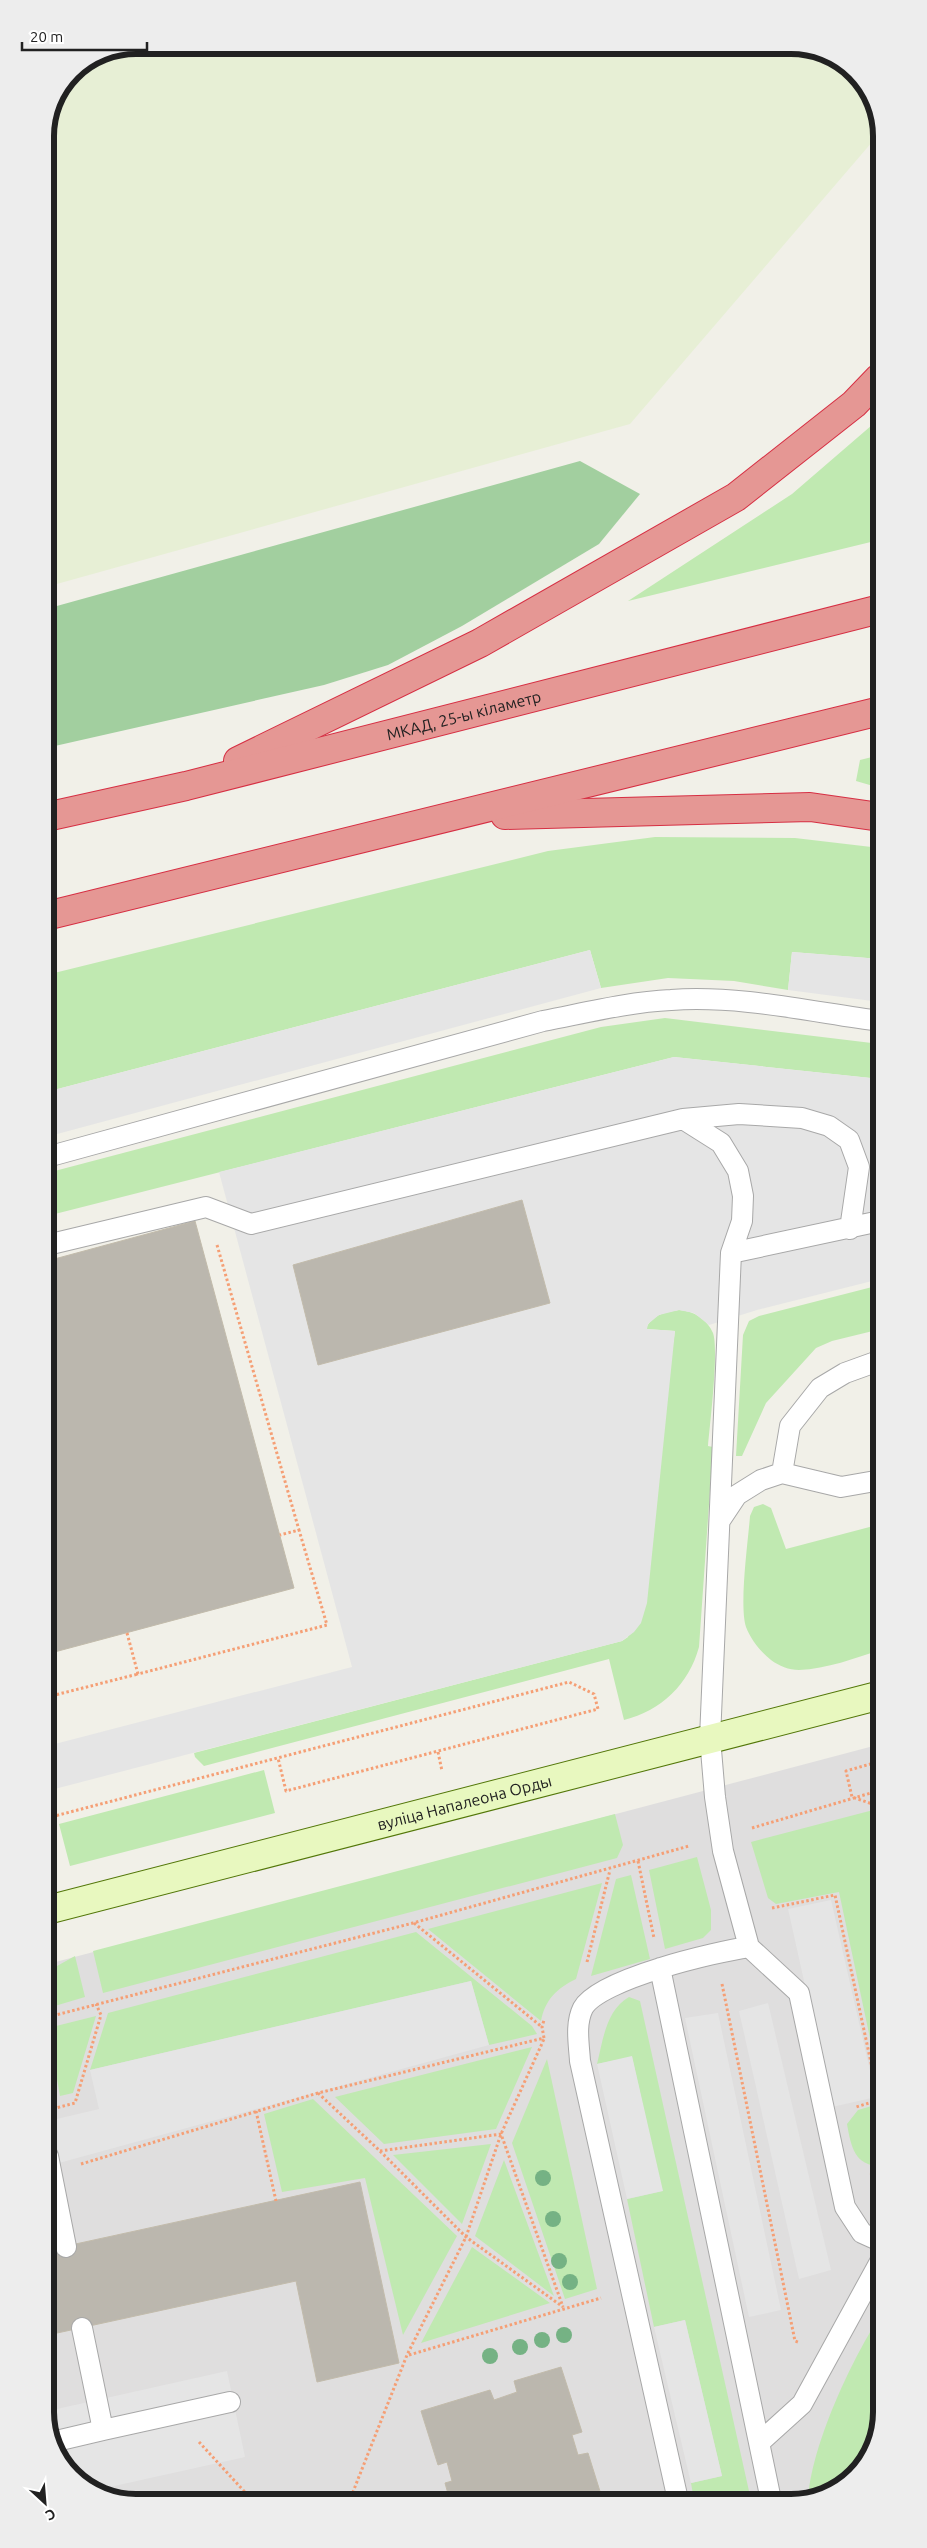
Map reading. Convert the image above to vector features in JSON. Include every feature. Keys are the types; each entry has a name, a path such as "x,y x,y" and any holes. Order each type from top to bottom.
{"highway":[{"path":"186,786 480,643 719,507 736,497 854,404 873,384"},
{"name":"МКАД, 25-ы кіламетр","path":"54,814 186,786 873,611"},
{"path":"54,914 873,713"},
{"path":"452,817 810,807 873,816"}],"street":[{"name":"вуліца Напалеона Орды","path":"54,1908 873,1697"}],"lane":[{"path":"54,1154 543,1021 615,1007 672,1000 735,1001 873,1020"},
{"path":"54,1244 206,1207 251,1224 683,1119 738,1114 802,1118 829,1126 849,1140 859,1167 850,1229"},
{"path":"683,1119 720,1143 738,1171 743,1196 742,1221 730,1254 710,1738 721,1837 749,1947 799,1993 845,2207 862,2233 873,2238"},
{"path":"730,1254 873,1223"},
{"path":"782,1473 790,1426 820,1388 845,1373 873,1363"},
{"path":"720,1519 737,1495 762,1480 782,1473 841,1486 873,1481"},
{"path":"677,2494 580,2061 578,2027 583,2008 596,1994 660,1968 715,1952 749,1947"},
{"path":"660,1968 770,2494"},
{"path":"54,2185 66,2247"},
{"path":"760,2442 802,2404 873,2274"},
{"path":"82,2328 103,2430"},
{"path":"59,2440 230,2402"}],"path":[{"path":"54,1695 327,1625 206,1207"},
{"path":"280,1536 299,1530"},
{"path":"127,1633 138,1674"},
{"path":"54,1816 569,1682 594,1694 598,1709 286,1792 278,1758"},
{"path":"852,1797 846,1771 873,1763"},
{"path":"54,2015 414,1923 610,1870 873,1792"},
{"path":"852,1797 873,1804"},
{"path":"638,1861 656,1948"},
{"path":"584,1972 610,1870"},
{"path":"414,1923 542,2027"},
{"path":"715,1952 796,2341 826,2360"},
{"path":"54,2108 75,2103 101,2015 96,2004"},
{"path":"352,2494 408,2356 466,2237 501,2134 544,2038 542,2027 546,2013"},
{"path":"54,2163 256,2111 318,2093 544,2038"},
{"path":"318,2093 380,2151 466,2237 564,2307"},
{"path":"256,2111 276,2201"},
{"path":"380,2151 501,2134"},
{"path":"501,2134 564,2307"},
{"path":"408,2356 564,2307 609,2296"},
{"path":"173,2414 246,2494"}],"shaded area":[{"path":"590,950 601,988 54,1135 54,1090"},
{"path":"792,952 873,958 873,1001 788,990"},
{"path":"674,1057 873,1078 873,1281 757,1310 709,1325 694,1313 679,1310 659,1315 648,1324 647,1329 675,1331 647,1603 641,1623 634,1632 622,1641 54,1789 54,1744 352,1667 219,1172"},
{"path":"873,1746 873,2423 865,2449 856,2462 837,2480 828,2486 802,2494 130,2494 104,2488 95,2483 74,2466 68,2458 60,2444 54,2423 54,1962"},
{"path":"831,1900 873,2084 873,2098 832,2107 788,1909"},
{"path":"471,1981 489,2045 54,2164 54,2120 99,2109 90,2070"},
{"path":"768,2003 831,2270 799,2279 739,2011"},
{"path":"718,2013 781,2310 749,2317 685,2018"},
{"path":"632,2056 663,2191 627,2199 597,2064"},
{"path":"685,2320 722,2476 691,2483 654,2327"},
{"path":"227,2371 245,2457 104,2488 86,2477 68,2458 57,2434 54,2423 54,2410"}],"green space":[{"path":"136,54 797,54 823,60 832,65 853,82 865,99 873,125 873,141 630,424 54,585 54,130 62,99 82,74 95,65 120,55"},
{"path":"873,424 873,541 628,601 792,494"},
{"path":"580,461 640,494 599,544 462,626 388,665 324,685 54,746 54,607"},
{"path":"873,757 873,786 856,781 860,760"},
{"path":"655,837 795,838 873,847 873,958 792,952 788,990 734,981 668,978 601,988 590,950 54,1090 54,973 548,851"},
{"path":"665,1018 873,1043 873,1078 674,1057 54,1214 54,1171 601,1027"},
{"path":"873,1287 873,1331 832,1341 816,1348 766,1403 742,1456 736,1456 743,1335 749,1321 759,1316"},
{"path":"679,1310 695,1314 704,1320 713,1333 715,1355 708,1446 713,1447 699,1647 688,1673 672,1694 650,1710 624,1720 609,1659 204,1766 195,1757 194,1753 622,1641 628,1637 675,1331 646,1329 656,1317"},
{"path":"763,1504 771,1508 786,1549 873,1526 873,1653 830,1665 799,1670 777,1664 767,1657 756,1645 746,1627 743,1604 750,1516 754,1507"},
{"path":"264,1770 275,1813 70,1866 59,1824"},
{"path":"873,1810 873,2053 839,1892 776,1904 768,1898 751,1842"},
{"path":"615,1814 623,1845 617,1858 103,1993 93,1951"},
{"path":"697,1857 711,1910 711,1930 703,1938 665,1949 649,1870"},
{"path":"631,1875 650,1959 591,1976 616,1879"},
{"path":"602,1883 576,1979 563,1986 553,1996 545,2007 541,2021 428,1929"},
{"path":"416,1932 532,2026 537,2034 489,2045 471,1981 90,2070 108,2013"},
{"path":"75,1956 85,1997 54,2006 54,1968"},
{"path":"629,1997 640,2001 750,2494 693,2494 691,2483 722,2476 685,2320 654,2327 627,2199 662,2191 632,2057 597,2064 610,2018 621,2003"},
{"path":"96,2016 73,2093 60,2096 54,2062 54,2026"},
{"path":"532,2047 496,2129 384,2144 335,2097"},
{"path":"547,2059 597,2289 565,2299 512,2143"},
{"path":"313,2099 457,2236 403,2335 365,2178 282,2192 264,2114"},
{"path":"873,2106 873,2165 860,2159 850,2140 847,2124 858,2110"},
{"path":"491,2144 462,2224 393,2155"},
{"path":"504,2160 554,2296 475,2236"},
{"path":"472,2247 550,2303 421,2343"},
{"path":"873,2327 873,2423 869,2439 865,2449 845,2474 828,2486 809,2492 817,2454 825,2429 846,2378"}],"building":[{"path":"522,1200 550,1303 318,1365 293,1265"},
{"path":"195,1221 294,1588 54,1652 54,1259"},
{"path":"360,2182 399,2363 317,2382 296,2281 54,2334 54,2249"},
{"path":"561,2367 582,2432 572,2435 578,2455 588,2453 601,2494 448,2494 445,2483 452,2481 447,2462 438,2465 421,2411 490,2390 494,2400 517,2392 514,2381"}]}
